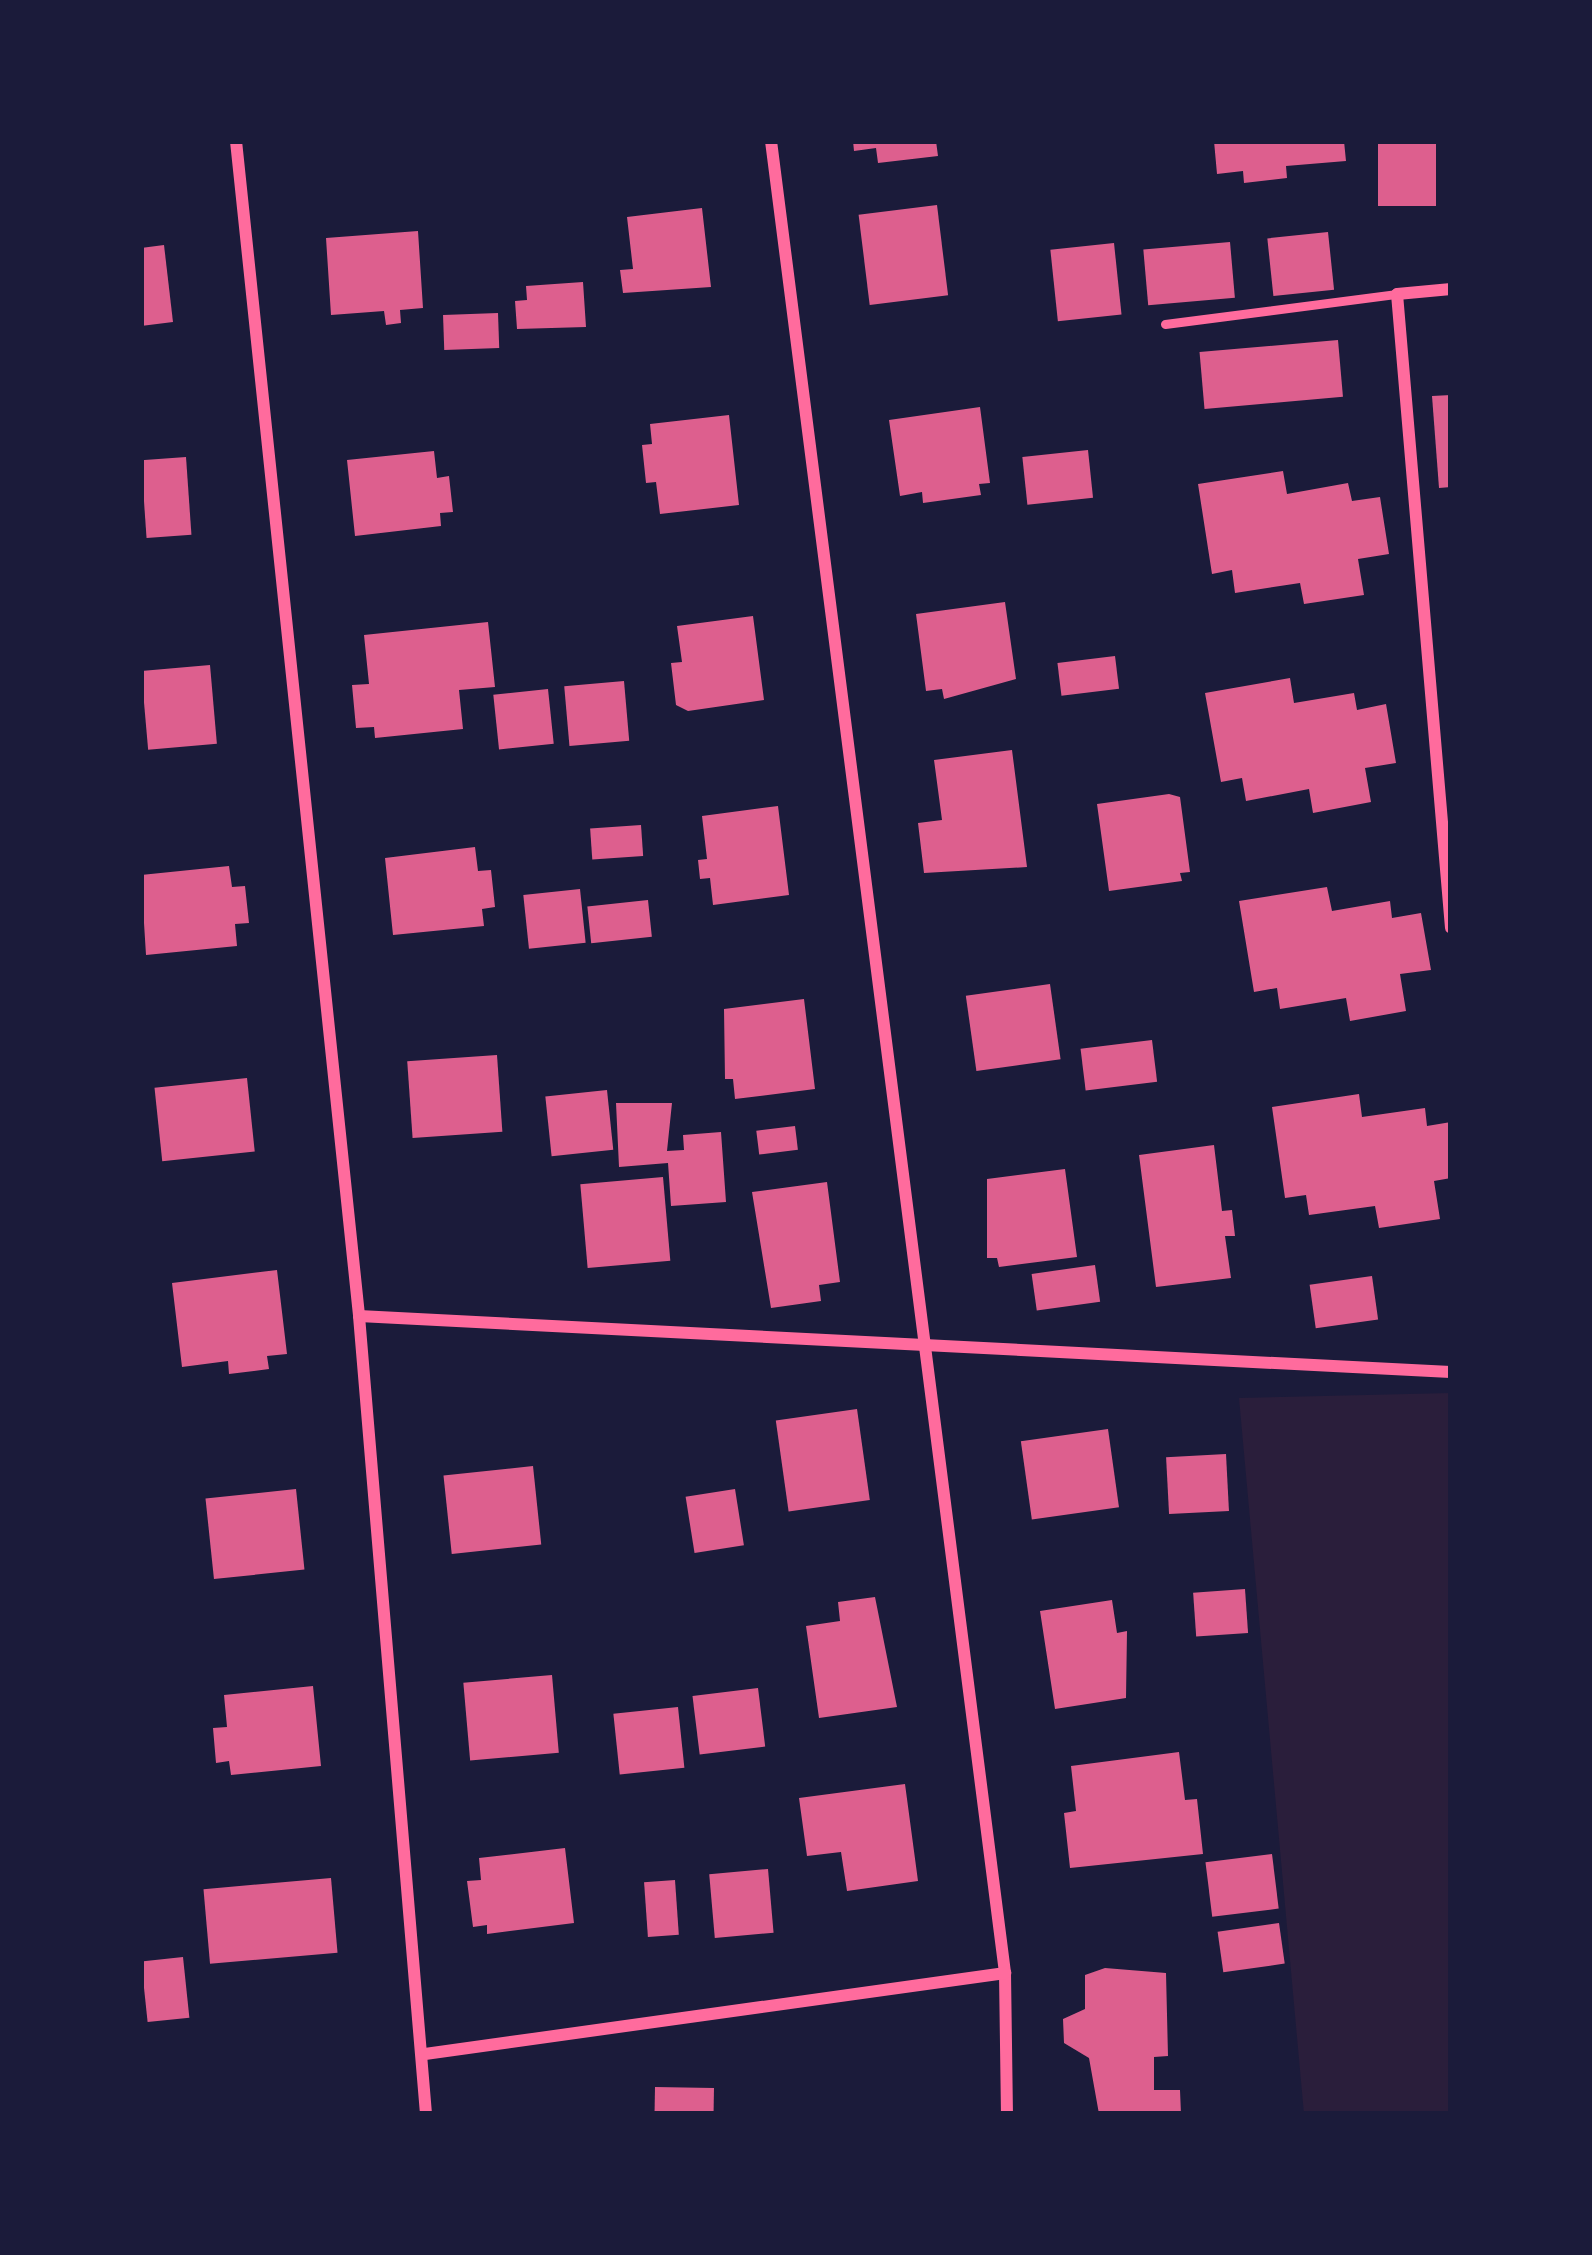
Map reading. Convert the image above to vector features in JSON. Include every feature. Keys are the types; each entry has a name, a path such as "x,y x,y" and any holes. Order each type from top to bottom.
{"street":[{"path":"236,141 359,1316 425,2054 426,2114"},
{"path":"771,141 1005,1973 1006,2114"},
{"path":"1451,289 1396,294 1451,928"},
{"path":"359,1316 1451,1372"},
{"path":"425,2054 1005,1973"}],"lane":[{"path":"1166,324 1396,294"}],"shaded area":[{"path":"1451,1393 1451,2114 1304,2114 1239,1398"}],"building":[{"path":"853,141 936,141 938,156 878,163 876,148 854,151"},
{"path":"1214,141 1344,141 1346,161 1286,166 1287,178 1244,183 1243,171 1217,174"},
{"path":"1378,141 1436,141 1436,206 1378,206"},
{"path":"937,205 948,295 870,305 859,215"},
{"path":"702,208 711,287 623,293 620,270 633,269 627,217"},
{"path":"418,231 423,308 400,310 401,323 386,325 384,311 331,315 326,238"},
{"path":"1328,232 1334,290 1273,296 1267,238"},
{"path":"1230,242 1235,298 1148,305 1143,250"},
{"path":"1114,243 1122,315 1058,321 1050,250"},
{"path":"164,245 173,322 141,326 141,248"},
{"path":"583,282 586,327 517,329 515,301 527,300 526,286"},
{"path":"498,313 499,348 444,350 443,315"},
{"path":"1338,340 1343,397 1204,409 1200,352"},
{"path":"1451,395 1451,487 1439,488 1432,396"},
{"path":"980,407 990,483 979,484 981,495 923,503 922,492 900,496 889,420"},
{"path":"729,415 739,505 660,514 656,482 646,483 642,445 652,444 650,424"},
{"path":"1088,450 1093,498 1027,505 1022,457"},
{"path":"434,451 437,478 449,476 453,512 440,513 441,526 355,536 347,460"},
{"path":"186,457 191,535 147,538 141,460"},
{"path":"1283,471 1287,494 1348,483 1352,501 1380,497 1389,554 1358,559 1364,595 1304,604 1300,583 1235,593 1232,570 1212,574 1198,484"},
{"path":"1005,602 1016,679 944,699 942,689 926,691 916,614"},
{"path":"753,616 764,700 688,711 676,705 671,663 682,662 677,626"},
{"path":"488,622 495,687 459,690 463,729 375,738 374,727 356,728 352,685 369,684 364,635"},
{"path":"1115,656 1119,689 1061,696 1057,663"},
{"path":"210,665 217,744 148,750 141,671"},
{"path":"1290,678 1294,703 1354,693 1357,710 1386,704 1396,763 1365,768 1371,802 1313,813 1309,789 1246,801 1242,778 1221,782 1205,693"},
{"path":"624,681 629,741 569,746 564,686"},
{"path":"548,689 554,744 499,749 493,695"},
{"path":"1012,750 1027,867 924,873 918,823 942,820 934,760"},
{"path":"1169,794 1180,797 1190,872 1180,873 1182,881 1109,891 1097,804"},
{"path":"778,806 789,895 713,905 710,878 700,879 698,860 707,859 702,816"},
{"path":"641,825 643,856 592,859 590,829"},
{"path":"475,847 478,871 491,870 495,907 482,909 484,926 393,935 385,858"},
{"path":"229,866 232,887 245,886 249,923 235,924 237,946 146,955 141,875"},
{"path":"1327,887 1332,911 1390,901 1392,918 1421,913 1431,970 1400,974 1406,1011 1350,1021 1346,998 1280,1009 1277,988 1254,992 1239,901"},
{"path":"580,889 586,943 529,949 523,895"},
{"path":"648,900 652,937 591,943 587,906"},
{"path":"1050,984 1061,1059 976,1071 966,996"},
{"path":"804,999 815,1089 735,1099 733,1079 725,1079 724,1009"},
{"path":"1152,1040 1157,1082 1086,1090 1081,1049"},
{"path":"497,1055 502,1132 413,1138 407,1061"},
{"path":"247,1078 255,1152 162,1161 155,1088"},
{"path":"607,1090 613,1150 552,1156 545,1096"},
{"path":"1359,1094 1362,1117 1425,1108 1427,1126 1451,1122 1451,1178 1434,1181 1440,1219 1379,1228 1375,1206 1309,1215 1306,1195 1285,1198 1272,1107"},
{"path":"616,1103 672,1103 667,1151 684,1150 683,1135 721,1132 726,1202 671,1206 668,1163 619,1167"},
{"path":"795,1126 798,1150 759,1155 756,1131"},
{"path":"1214,1145 1222,1211 1232,1210 1235,1236 1225,1236 1231,1278 1156,1287 1139,1155"},
{"path":"1065,1169 1077,1257 999,1267 997,1258 987,1258 987,1179"},
{"path":"663,1177 670,1261 588,1268 580,1184"},
{"path":"827,1182 840,1282 819,1285 821,1301 771,1308 752,1192"},
{"path":"1095,1265 1100,1302 1037,1311 1032,1274"},
{"path":"277,1270 287,1354 267,1356 269,1369 229,1374 228,1361 182,1367 172,1283"},
{"path":"1372,1276 1378,1320 1316,1328 1310,1285"},
{"path":"857,1409 870,1500 789,1512 776,1420"},
{"path":"1108,1429 1119,1507 1032,1519 1021,1441"},
{"path":"1226,1454 1229,1511 1169,1514 1166,1457"},
{"path":"533,1466 541,1545 452,1554 443,1475"},
{"path":"296,1489 304,1570 214,1579 205,1499"},
{"path":"735,1489 744,1545 695,1553 686,1497"},
{"path":"1245,1589 1248,1633 1196,1637 1193,1593"},
{"path":"875,1597 897,1707 819,1718 806,1626 840,1621 838,1602"},
{"path":"1112,1600 1117,1633 1127,1631 1126,1698 1055,1709 1040,1611"},
{"path":"552,1675 559,1753 470,1760 463,1683"},
{"path":"313,1686 321,1766 231,1775 229,1761 216,1763 213,1728 227,1727 224,1695"},
{"path":"758,1688 765,1747 700,1755 692,1696"},
{"path":"678,1707 684,1768 620,1774 613,1714"},
{"path":"1179,1752 1185,1800 1197,1799 1203,1854 1070,1868 1064,1813 1076,1811 1071,1766"},
{"path":"905,1784 918,1881 847,1891 841,1852 807,1856 799,1798"},
{"path":"565,1848 574,1923 487,1934 487,1925 473,1927 467,1881 481,1880 479,1858"},
{"path":"1272,1854 1279,1909 1212,1917 1205,1862"},
{"path":"768,1869 774,1933 715,1938 709,1874"},
{"path":"331,1878 338,1953 210,1964 203,1889"},
{"path":"675,1880 679,1935 648,1937 644,1882"},
{"path":"1279,1923 1285,1964 1223,1972 1218,1932"},
{"path":"183,1957 189,2018 148,2022 141,1961"},
{"path":"1105,1968 1166,1973 1168,2056 1154,2057 1154,2090 1180,2090 1181,2114 1099,2114 1089,2058 1064,2043 1063,2019 1085,2009 1085,1975"},
{"path":"655,2087 714,2088 714,2114 655,2114"}]}
